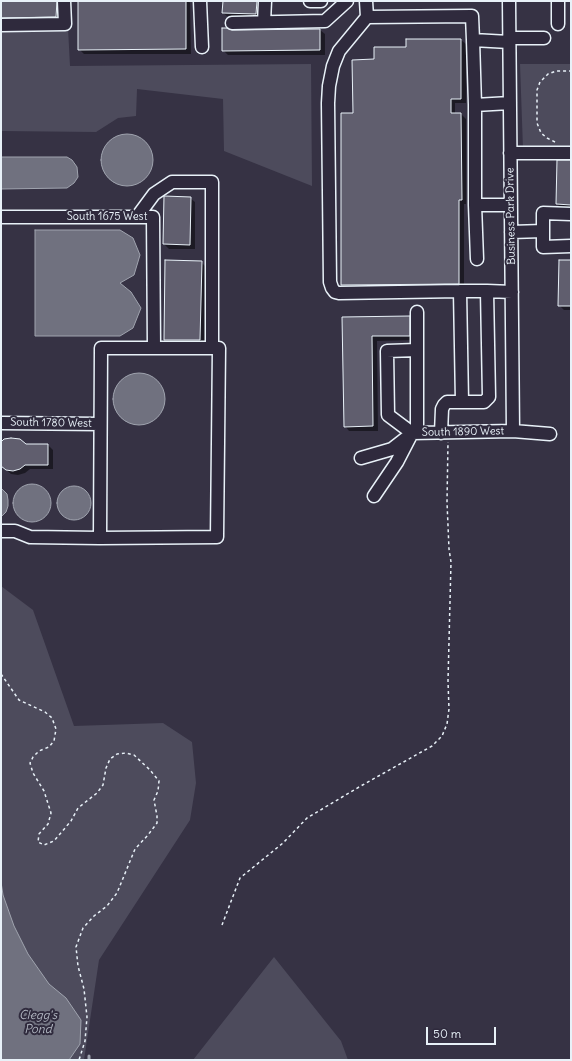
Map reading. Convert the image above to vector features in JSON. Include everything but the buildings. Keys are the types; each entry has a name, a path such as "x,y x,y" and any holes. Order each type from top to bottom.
{"street":[{"path":"1,25 64,24 64,1"},
{"path":"200,1 202,46"},
{"path":"264,22 265,1"},
{"path":"310,1 321,1"},
{"path":"232,23 325,21 347,1"},
{"path":"366,1 367,17 339,51 333,66 330,86 328,103 330,282 332,288 335,292 339,293 460,291 512,292"},
{"name":"Business Park Drive","path":"509,1 513,431"},
{"path":"558,1 558,24"},
{"path":"367,17 472,16 477,259"},
{"path":"473,40 544,38"},
{"path":"475,105 510,103"},
{"path":"510,153 571,153"},
{"path":"137,217 154,194 172,182 212,182 212,348"},
{"path":"475,205 511,205"},
{"path":"571,214 543,213 543,247 571,246"},
{"name":"South 1675 West","path":"1,217 153,217 154,348"},
{"path":"511,232 543,231"},
{"path":"460,291 462,402"},
{"path":"444,433 442,409 447,402 484,402 489,397 487,291"},
{"path":"374,496 415,433 417,312"},
{"path":"1,531 15,531 30,537 100,538 217,537 220,348 101,348 100,538"},
{"path":"415,433 388,415 387,351 417,350"},
{"name":"South 1780 West","path":"1,422 100,424"},
{"name":"South 1890 West","path":"415,433 513,431 550,434"},
{"path":"361,458 392,449 415,433"}],"path":[{"path":"558,143 541,133 537,123 537,90 540,82 548,74 556,71 571,71"},
{"path":"222,925 240,878 282,843 308,818 432,746 442,736 447,724 449,709 448,681 451,562 449,549 444,433"},
{"path":"1,674 19,700 45,712 52,718 56,729 54,741 49,747 39,751 33,757 30,764 33,773 44,791 51,813 48,824 39,834 38,842 44,845 54,841 71,821 78,808 97,793 103,784 106,768 110,759 117,754 126,753 134,756 150,770 159,781 158,791 154,800 157,823 135,849 117,893 107,906 94,916 83,928 76,947 78,966 84,988 87,1017 85,1041 79,1060"}],"shaded area":[{"path":"1,27 68,28 70,66 311,64 312,186 224,151 223,99 137,89 136,116 118,118 96,132 1,131"},
{"path":"520,64 571,64 571,149 523,149"},
{"path":"1,586 33,610 74,726 163,723 192,742 196,783 190,820 99,960 84,1060 1,1060"},
{"path":"274,957 341,1041 348,1060 193,1060"}],"water":[{"path":"122,134 132,134 146,141 153,155 153,165 146,179 132,186 122,186 112,182 105,175 101,165 101,155 105,145 112,138"},
{"path":"1,157 67,157 72,160 77,167 78,177 74,183 67,188 1,189"},
{"path":"35,230 120,230 133,238 140,255 134,275 120,283 131,292 141,308 133,328 120,336 35,336"},
{"path":"139,373 153,377 161,385 165,399 161,413 153,421 139,425 125,421 117,413 113,399 117,385 125,377"},
{"path":"32,484 45,490 51,503 45,516 32,522 19,516 13,503 19,490"},
{"path":"71,486 77,486 81,487 88,493 91,503 90,510 84,517 77,520 71,520 67,519 60,513 57,506 57,500 58,496 64,489"},
{"path":"1,488 7,494 8,506 6,512 1,517"},
{"name":"Clegg's Pond","path":"1,882 3,895 14,926 28,954 49,984 66,998 81,1020 80,1044 69,1060 1,1060"}]}
